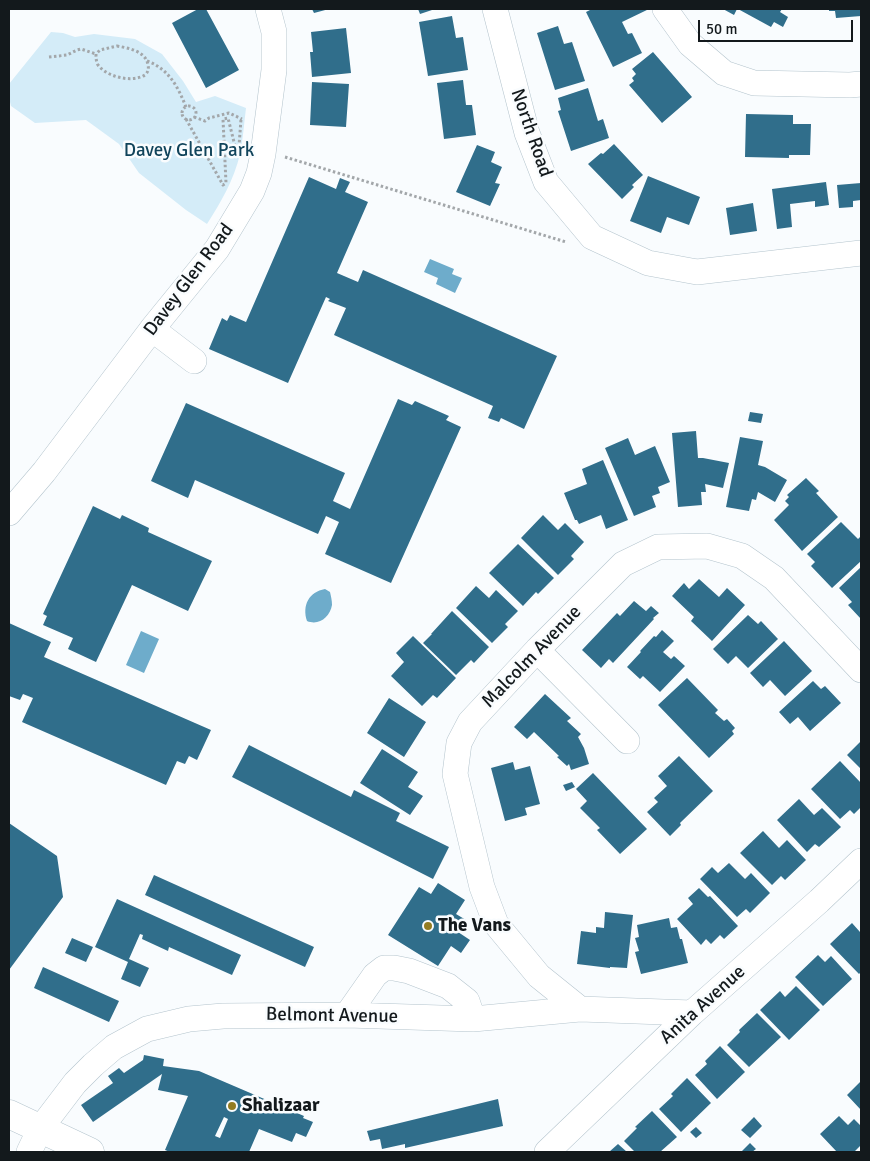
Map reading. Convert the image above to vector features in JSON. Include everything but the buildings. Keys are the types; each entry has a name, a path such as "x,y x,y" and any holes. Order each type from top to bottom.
{"main road":[{"path":"9,1114 34,1141 90,1152"}],"street":[{"name":"Davey Glen Road","path":"9,513 44,472 152,329 217,249 252,191 259,173 263,154 274,70 274,32 268,9"},
{"name":"North Road","path":"495,9 527,133 546,182 592,237 648,263 697,272 861,253"},
{"path":"665,9 690,44 724,73 754,83 861,84"},
{"path":"152,329 194,361"},
{"name":"Malcolm Avenue","path":"580,1008 539,976 496,924 482,887 455,774 459,743 470,722 537,650 623,564 658,547 707,546 742,556 774,578 861,670"},
{"path":"537,650 627,741"},
{"name":"Anita Avenue","path":"547,1152 692,1014 861,861"},
{"path":"348,1015 375,975 384,968 394,968 409,971 448,986 467,1001 473,1019"},
{"name":"Belmont Avenue","path":"34,1141 75,1083 92,1065 114,1047 147,1029 188,1020 223,1016 348,1015 473,1019 580,1008 692,1014"}],"path":[{"path":"147,60 148,71 145,74 133,78 125,78 102,69 96,61 96,54 100,50 117,46 134,50 164,70 174,81 186,107"},
{"path":"49,57 67,55 77,50 96,54"},
{"path":"186,107 190,106 194,109 194,117"},
{"path":"186,107 182,112 183,116 223,185 226,183 223,119 228,118 235,146 239,146 240,119 228,113 208,118 205,121 194,117 186,119"},
{"path":"263,154 285,157 578,245 592,237"}],"green space":[{"name":"Davey Glen Park","path":"51,32 75,37 94,34 135,39 162,54 183,81 196,102 215,96 246,108 240,154 234,173 207,224 139,173 119,144 86,120 35,123 11,106 9,84"}],"water":[{"path":"430,259 454,269 452,274 462,278 455,293 436,284 438,278 424,272"},
{"path":"325,589 330,592 331,598 332,605 329,613 320,621 307,621 305,610 308,600 315,593"},
{"path":"141,631 159,639 144,673 126,665"}],"place":[{"name":"The Vans","path":"428,926"},
{"name":"Shalizaar","path":"232,1106"}]}
